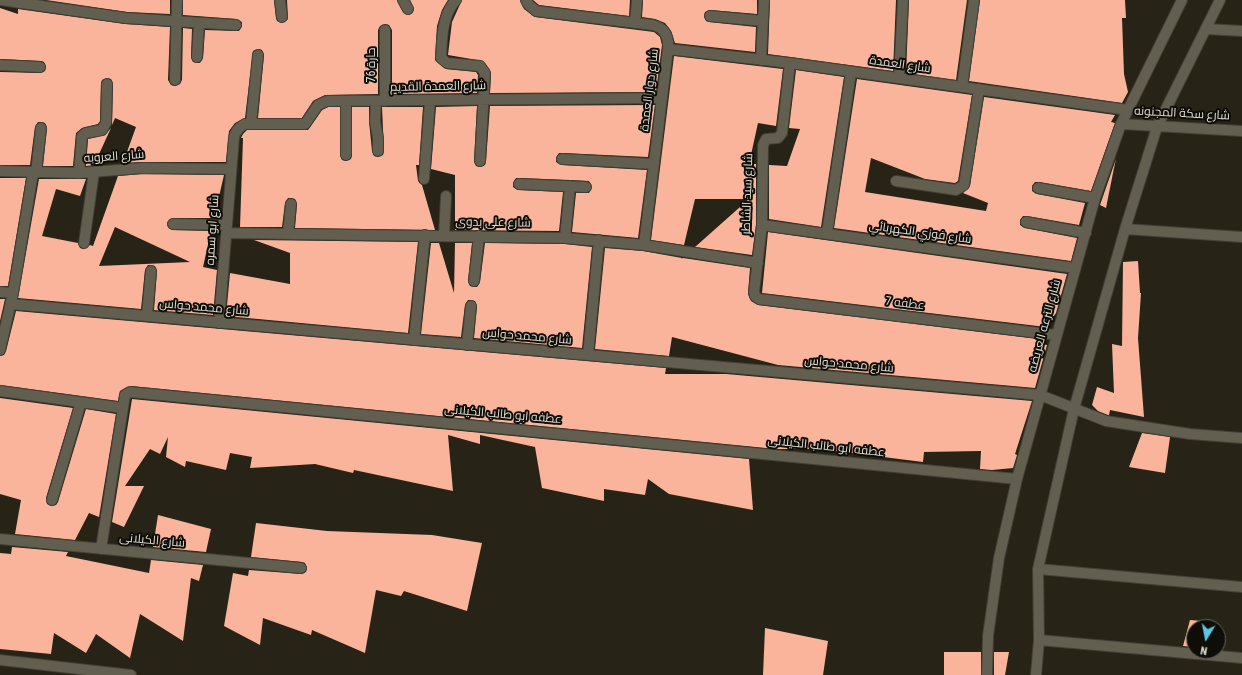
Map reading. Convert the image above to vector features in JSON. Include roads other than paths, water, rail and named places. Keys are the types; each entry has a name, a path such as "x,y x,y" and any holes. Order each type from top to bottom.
{"street":[{"path":"0,0 126,18 236,25"},
{"path":"175,80 177,0"},
{"path":"280,0 282,17"},
{"path":"456,0 450,8 445,20 441,58 447,63 477,65 482,68 486,76 480,161"},
{"path":"635,23 637,0"},
{"path":"761,60 764,0"},
{"path":"899,78 903,0"},
{"path":"962,87 974,0"},
{"name":"شارع الترعه العريضه","path":"987,675 988,636 996,582 1017,479 1095,198 1121,124 1182,0"},
{"path":"1036,675 1039,640 1038,569 1074,409 1125,229 1157,127 1220,0"},
{"name":"شارع دوار العمدة","path":"527,2 531,8 541,12 659,26 666,34 668,49 644,245"},
{"path":"710,16 763,21"},
{"path":"197,57 199,22"},
{"path":"1206,29 1242,32"},
{"name":"حارة 76","path":"378,151 378,138 375,121 380,101 385,30"},
{"name":"شارع العمدة","path":"668,49 790,63 1128,110"},
{"path":"251,124 258,55"},
{"name":"شارع سيد الشاطر","path":"754,292 762,224 763,145 766,140 778,138 782,133 790,63"},
{"path":"0,64 40,67"},
{"path":"827,233 851,72"},
{"path":"79,173 82,136 86,133 102,130 106,123 107,84"},
{"path":"896,181 956,190 964,185 979,90"},
{"name":"شارع العمدة القديم","path":"251,124 301,125 309,121 315,109 322,102 662,98"},
{"path":"424,179 430,100"},
{"path":"346,101 346,154"},
{"name":"شارع ابو سمره","path":"219,323 234,138 241,126 251,124"},
{"name":"شارع سكة المجنونه","path":"1121,124 1242,131"},
{"path":"0,350 11,304 41,128"},
{"path":"562,159 654,164"},
{"name":"شارع العروبه","path":"0,171 79,173 142,168 231,169"},
{"path":"84,243 94,172"},
{"path":"519,184 586,187"},
{"path":"565,238 570,186"},
{"path":"1038,188 1095,198"},
{"path":"444,236 446,196"},
{"path":"288,234 291,204"},
{"path":"1026,222 1086,233"},
{"name":"شارع على بدوى","path":"173,224 288,234 479,236 600,240 644,245 758,263"},
{"name":"شارع فوزي الكهربائي","path":"762,224 1075,268"},
{"path":"1125,229 1242,237"},
{"path":"414,340 425,236"},
{"path":"474,281 479,236"},
{"path":"588,356 600,240"},
{"path":"147,316 151,271"},
{"path":"0,292 13,293"},
{"name":"عطفه 7","path":"754,292 755,296 759,299 1056,335"},
{"name":"شارع محمد حواس","path":"11,304 1040,395 1098,419 1144,428 1190,434 1242,438"},
{"path":"467,345 471,306"},
{"path":"0,391 123,408 101,549"},
{"name":"عطفه ابو طالب الكيلانى","path":"123,408 125,395 130,392 1017,479"},
{"path":"52,500 81,402"},
{"name":"شارع الكيلانى","path":"0,539 301,568"},
{"path":"1038,569 1242,587"},
{"path":"1039,640 1242,658"},
{"path":"0,660 131,675"}]}
